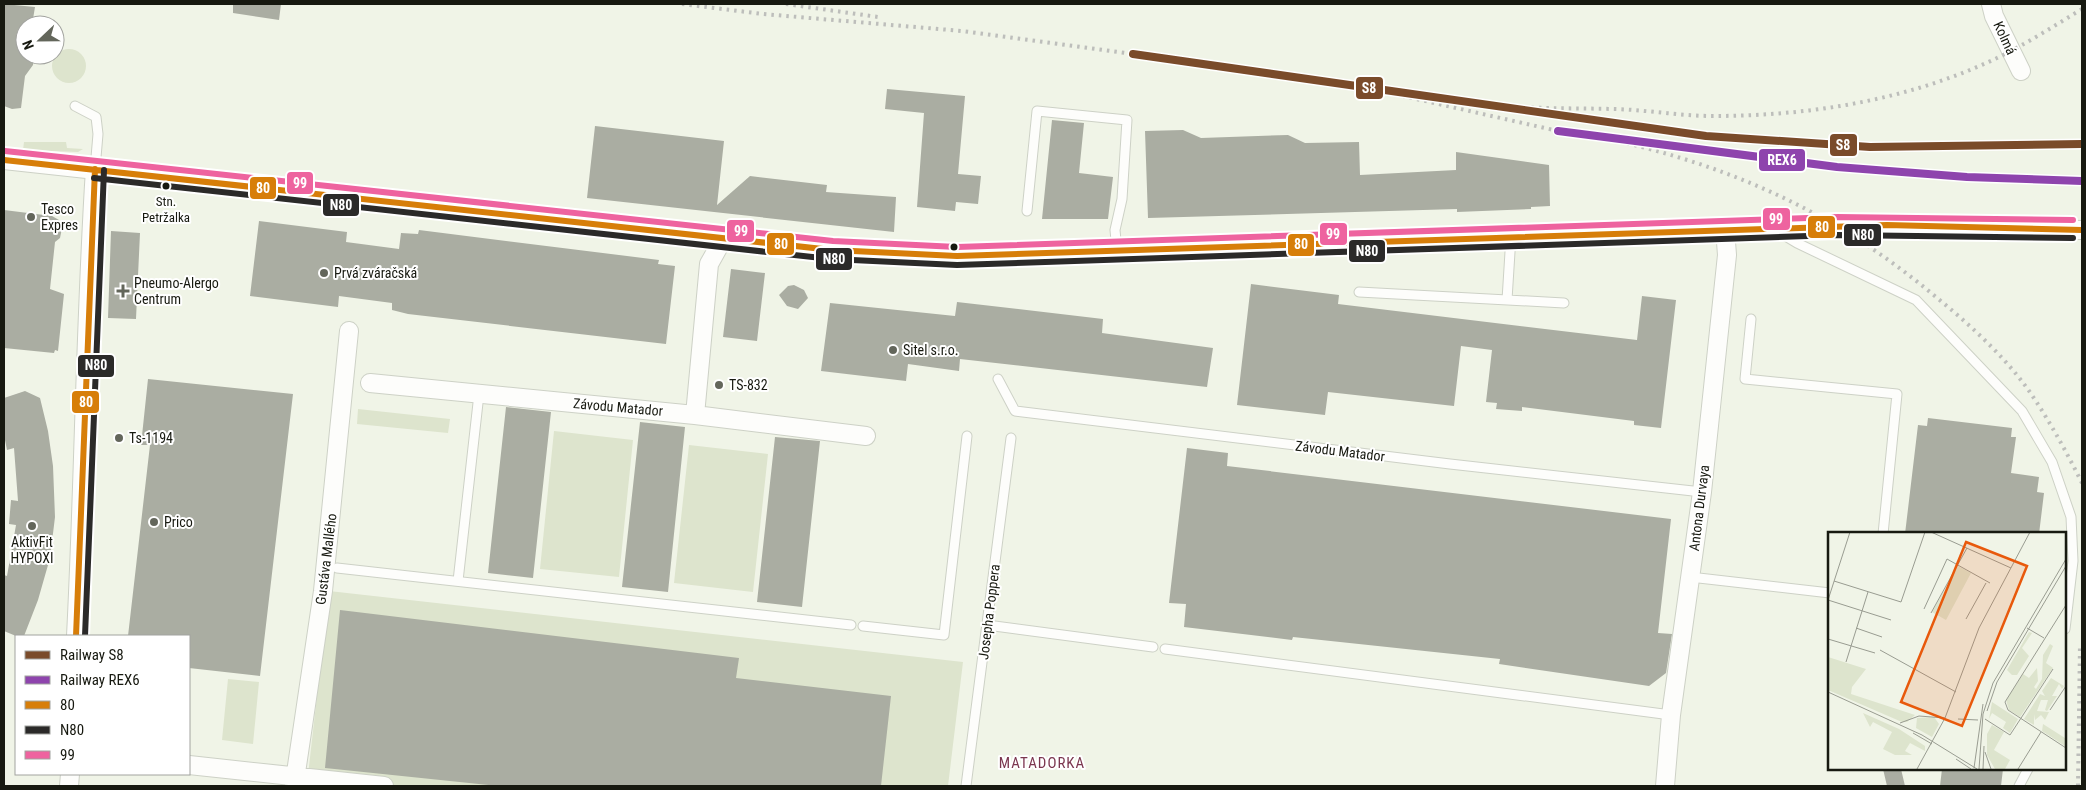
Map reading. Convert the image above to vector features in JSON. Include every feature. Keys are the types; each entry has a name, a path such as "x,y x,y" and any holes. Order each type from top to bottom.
{"street":[{"name":"Kolmá","path":"1991,4 1994,16 2021,72"},
{"path":"4,160 723,239 903,254 965,256 1887,224 2078,230 2082,246"},
{"path":"76,635 84,487 86,328 95,169"},
{"name":"Antona Durvaya","path":"1664,786 1671,715 1702,492 1726,255 1725,229"},
{"path":"694,415 709,264 723,239"},
{"name":"Gustáva Mallého","path":"295,781 324,583 349,331"},
{"name":"Závodu Matador","path":"370,383 694,415 866,436"},
{"path":"190,765 295,781 384,786"}],"lane":[{"path":"75,106 96,117 98,134 95,169"},
{"path":"1028,212 1037,111 1127,120 1122,199 1115,230 1117,251"},
{"path":"1773,228 1797,243 1916,300 2022,411 2052,462 2071,517 2073,561 2066,620"},
{"path":"1507,300 1511,236"},
{"path":"1359,292 1564,303"},
{"path":"1750,319 1745,379 1897,394 1883,532"},
{"name":"Závodu Matador","path":"998,379 1015,411 1450,464 1702,492"},
{"path":"458,582 479,394"},
{"path":"863,626 944,635 967,436"},
{"name":"Josepha Poppera","path":"966,786 1011,438"},
{"path":"337,568 851,625"},
{"path":"1690,577 1828,593"},
{"path":"987,625 1153,647"},
{"path":"1165,649 1671,715"},
{"path":"2019,786 2027,770"}],"green space":[{"path":"65,50 76,50 85,59 85,73 76,82 62,82 53,73 52,65 65,65"},
{"path":"24,142 66,142 67,148 83,149 78,152 23,150"},
{"path":"358,409 450,419 448,433 357,424"},
{"path":"554,431 633,440 619,577 540,569"},
{"path":"689,445 768,454 753,592 674,583"},
{"path":"329,591 963,662 948,786 401,786 308,775"},
{"path":"228,679 259,682 253,744 222,740"}],"building":[{"path":"4,4 35,7 34,15 15,15 15,65 33,65 25,76 21,108 12,109 4,106"},
{"path":"233,4 281,4 279,20 233,13"},
{"path":"887,89 965,96 958,174 981,176 978,204 956,202 955,211 917,207 924,113 885,109"},
{"path":"1052,120 1084,123 1079,173 1113,177 1108,219 1042,219"},
{"path":"595,126 724,141 717,205 750,176 827,185 826,192 896,197 894,232 587,198"},
{"path":"1183,130 1201,138 1288,135 1305,143 1359,142 1360,175 1456,170 1456,152 1549,165 1550,206 1531,207 1531,209 1457,212 1457,209 1148,218 1145,131"},
{"path":"4,210 52,216 59,220 62,228 60,238 55,242 50,289 64,294 58,351 55,350 54,353 4,348"},
{"path":"259,221 347,232 346,242 399,249 401,233 418,234 419,230 659,260 658,264 675,266 666,344 408,314 392,310 392,303 339,296 338,307 250,296"},
{"name":"Pneumo-Alergo Centrum","path":"111,231 140,233 136,319 108,318"},
{"path":"731,269 765,273 757,341 723,337"},
{"path":"1251,284 1339,295 1338,304 1637,340 1642,296 1676,300 1661,428 1634,425 1634,421 1522,407 1522,411 1496,409 1497,403 1486,402 1492,350 1461,346 1454,406 1328,392 1325,415 1237,405"},
{"path":"794,285 804,290 808,298 798,309 787,306 779,295 788,286"},
{"path":"957,302 1103,319 1102,333 1213,348 1207,387 960,359 959,371 908,364 906,381 821,371 830,303 955,316"},
{"path":"148,379 293,394 260,676 190,668 190,635 128,635 150,445 141,445"},
{"path":"25,391 40,398 48,431 53,466 55,517 50,558 38,600 24,635 15,636 4,631 4,575 7,576 16,525 9,524 11,500 18,501 14,448 7,450 4,435 4,398"},
{"path":"506,407 551,412 533,578 488,573"},
{"path":"1928,418 2012,428 2011,437 2016,437 2011,473 2039,477 2037,492 2044,493 2039,532 1905,532 1918,425 1927,426"},
{"path":"640,422 685,427 668,592 622,587"},
{"path":"775,437 820,441 802,607 757,602"},
{"path":"1187,448 1228,453 1227,466 1671,519 1658,633 1672,634 1666,673 1649,686 1499,664 1500,659 1293,637 1292,640 1184,627 1186,604 1169,603"},
{"path":"340,610 739,658 736,678 891,696 881,786 498,786 325,768"},
{"path":"1883,770 1901,770 1905,786 1887,786"},
{"path":"1942,770 2003,770 2001,786 1940,786"}],"railway":[{"path":"682,4 763,14 962,31 1133,54"},
{"path":"786,4 878,17"},
{"path":"1479,104 1530,108 1627,110 1713,116 1786,113 1822,109 1894,95 1964,73 2019,47 2082,9"},
{"path":"1336,84 1403,96 1558,131"},
{"path":"1583,134 1681,158 1771,192 1814,213 1896,266 1961,318 2007,363 2042,411 2082,483"},
{"path":"2078,786 2080,644"}],"rail line":[{"name":"S8","path":"1133,54 1706,136 1870,147 2082,144"},
{"name":"REX6","path":"1558,131 1837,167 1967,177 2082,181"}],"transit line":[{"name":"99","path":"5,151 833,241 957,247 1838,217 2073,220"},
{"name":"80","path":"4,160 832,250 957,256 1887,225 2082,230"},
{"name":"80","path":"76,635 95,169"},
{"name":"N80","path":"85,635 104,170"},
{"name":"N80","path":"94,178 831,259 957,265 1838,235 2073,238"}],"place":[{"name":"Stn. Petržalka","path":"166,186"},
{"name":"Tesco Expres","path":"31,217"},
{"name":"Prvá zváračská","path":"324,273"},
{"name":"Pneumo-Alergo Centrum","path":"123,291"},
{"name":"Sitel s.r.o.","path":"893,350"},
{"name":"TS-832","path":"719,385"},
{"name":"Ts-1194","path":"119,438"},
{"name":"Prico","path":"154,522"},
{"name":"AktivFit HYPOXI","path":"32,526"}],"district":[{"name":"MATADORKA","path":"1042,763"}]}
